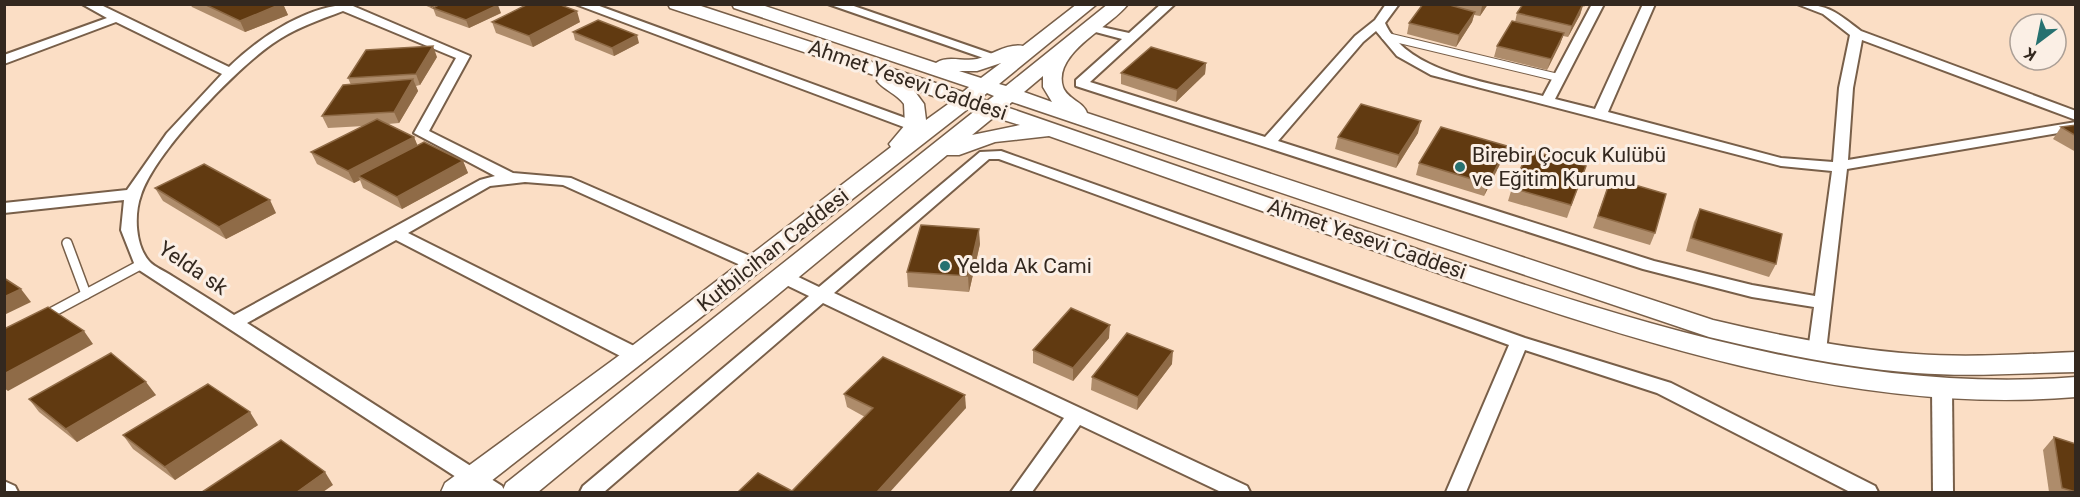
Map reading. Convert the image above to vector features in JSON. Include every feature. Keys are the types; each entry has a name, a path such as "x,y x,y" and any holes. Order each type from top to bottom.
{"main road":[{"name":"Ahmet Yesevi Caddesi","path":"676,4 805,46 988,97 1095,123 1709,328 1817,351 1871,359 1948,366 2076,362"},
{"name":"Ahmet Yesevi Caddesi","path":"740,4 917,63 1062,133 1473,277 1672,338 1839,376 1942,389 2076,387"},
{"name":"Kutbilcihan Caddesi","path":"517,492 928,161 988,97 1059,28 1089,4"},
{"name":"Kutbilcihan Caddesi","path":"464,486 637,356 882,166 1070,45 1120,4"},
{"path":"917,63 961,66 1000,59 1059,28"},
{"path":"1070,45 1054,67 1053,88 1066,105 1095,123"},
{"path":"805,46 899,86 910,97 917,110 914,126 882,166"},
{"path":"928,161 962,145 987,138 1016,132 1062,133"}],"street":[{"path":"88,4 229,72"},
{"path":"581,4 914,126"},
{"path":"834,4 1000,59"},
{"path":"1169,4 1081,82 1649,265 1752,291 1823,303"},
{"path":"1269,142 1359,39 1381,29 1393,4"},
{"path":"1547,102 1598,4"},
{"path":"1599,116 1649,4"},
{"path":"1803,4 1827,11 1857,34 2076,116"},
{"path":"347,6 463,56 421,133 507,176"},
{"name":"Yelda sk","path":"347,6 270,40 229,72 143,173 133,194 128,233 142,264 234,323 464,486 495,492"},
{"path":"4,60 117,18"},
{"path":"1092,27 1131,38"},
{"path":"1381,29 1398,52 1429,69 1599,116 1781,162 1817,167 1840,166 2076,126"},
{"path":"1817,351 1840,166 1846,88 1857,34"},
{"path":"590,492 985,155 1001,155 1519,342 1664,388 1868,492"},
{"path":"234,323 485,183 507,176 533,176 566,181 753,264"},
{"path":"4,208 133,194"},
{"path":"395,233 637,356"},
{"path":"784,277 1240,492"},
{"path":"1456,492 1519,342"},
{"path":"1942,389 1943,492"},
{"path":"1021,492 1076,416"},
{"path":"4,489 8,492"}],"lane":[{"path":"1381,29 1560,78"},
{"path":"67,243 86,294"},
{"path":"35,321 142,264"}],"building":[{"path":"204,4 281,4 240,21"},
{"path":"440,4 498,5 466,20 433,8"},
{"path":"528,4 558,4 577,11 529,36 492,22"},
{"path":"1423,4 1446,4 1475,12 1459,35 1409,23"},
{"path":"1523,4 1583,4 1572,26 1517,13"},
{"path":"598,20 637,35 612,48 573,32"},
{"path":"1512,21 1564,33 1551,59 1497,46"},
{"path":"433,46 416,74 348,78 366,50"},
{"path":"1151,47 1206,63 1177,90 1121,73"},
{"path":"413,79 394,112 322,116 343,85"},
{"path":"1361,104 1421,121 1399,155 1338,137"},
{"path":"377,119 414,137 348,171 311,152"},
{"path":"2076,125 2076,136 2061,127"},
{"name":"Birebir Çocuk Kulübü ve Eğitim Kurumu","path":"1441,127 1507,146 1488,184 1419,163"},
{"path":"424,142 463,161 397,197 358,176"},
{"path":"1529,150 1586,166 1571,205 1512,188"},
{"path":"204,164 270,200 219,227 155,188"},
{"path":"1611,178 1666,194 1655,233 1598,216"},
{"path":"1700,209 1782,234 1776,264 1691,238"},
{"name":"Yelda Ak Cami","path":"921,225 979,229 968,276 907,272"},
{"path":"4,278 21,289 4,297"},
{"path":"48,307 84,331 4,374 4,329"},
{"path":"1071,308 1110,325 1073,368 1033,350"},
{"path":"1127,333 1173,351 1138,397 1092,377"},
{"path":"111,353 146,382 66,429 29,399"},
{"path":"883,357 965,395 877,492 738,492 758,473 792,491 873,408 844,394"},
{"path":"208,384 250,412 165,467 123,435"},
{"path":"2054,437 2076,444 2076,492 2062,488"},
{"path":"281,440 325,472 297,492 202,492"}],"place":[{"name":"Birebir Çocuk Kulübü ve Eğitim Kurumu","path":"1460,167"},
{"name":"Yelda Ak Cami","path":"945,266"}]}
